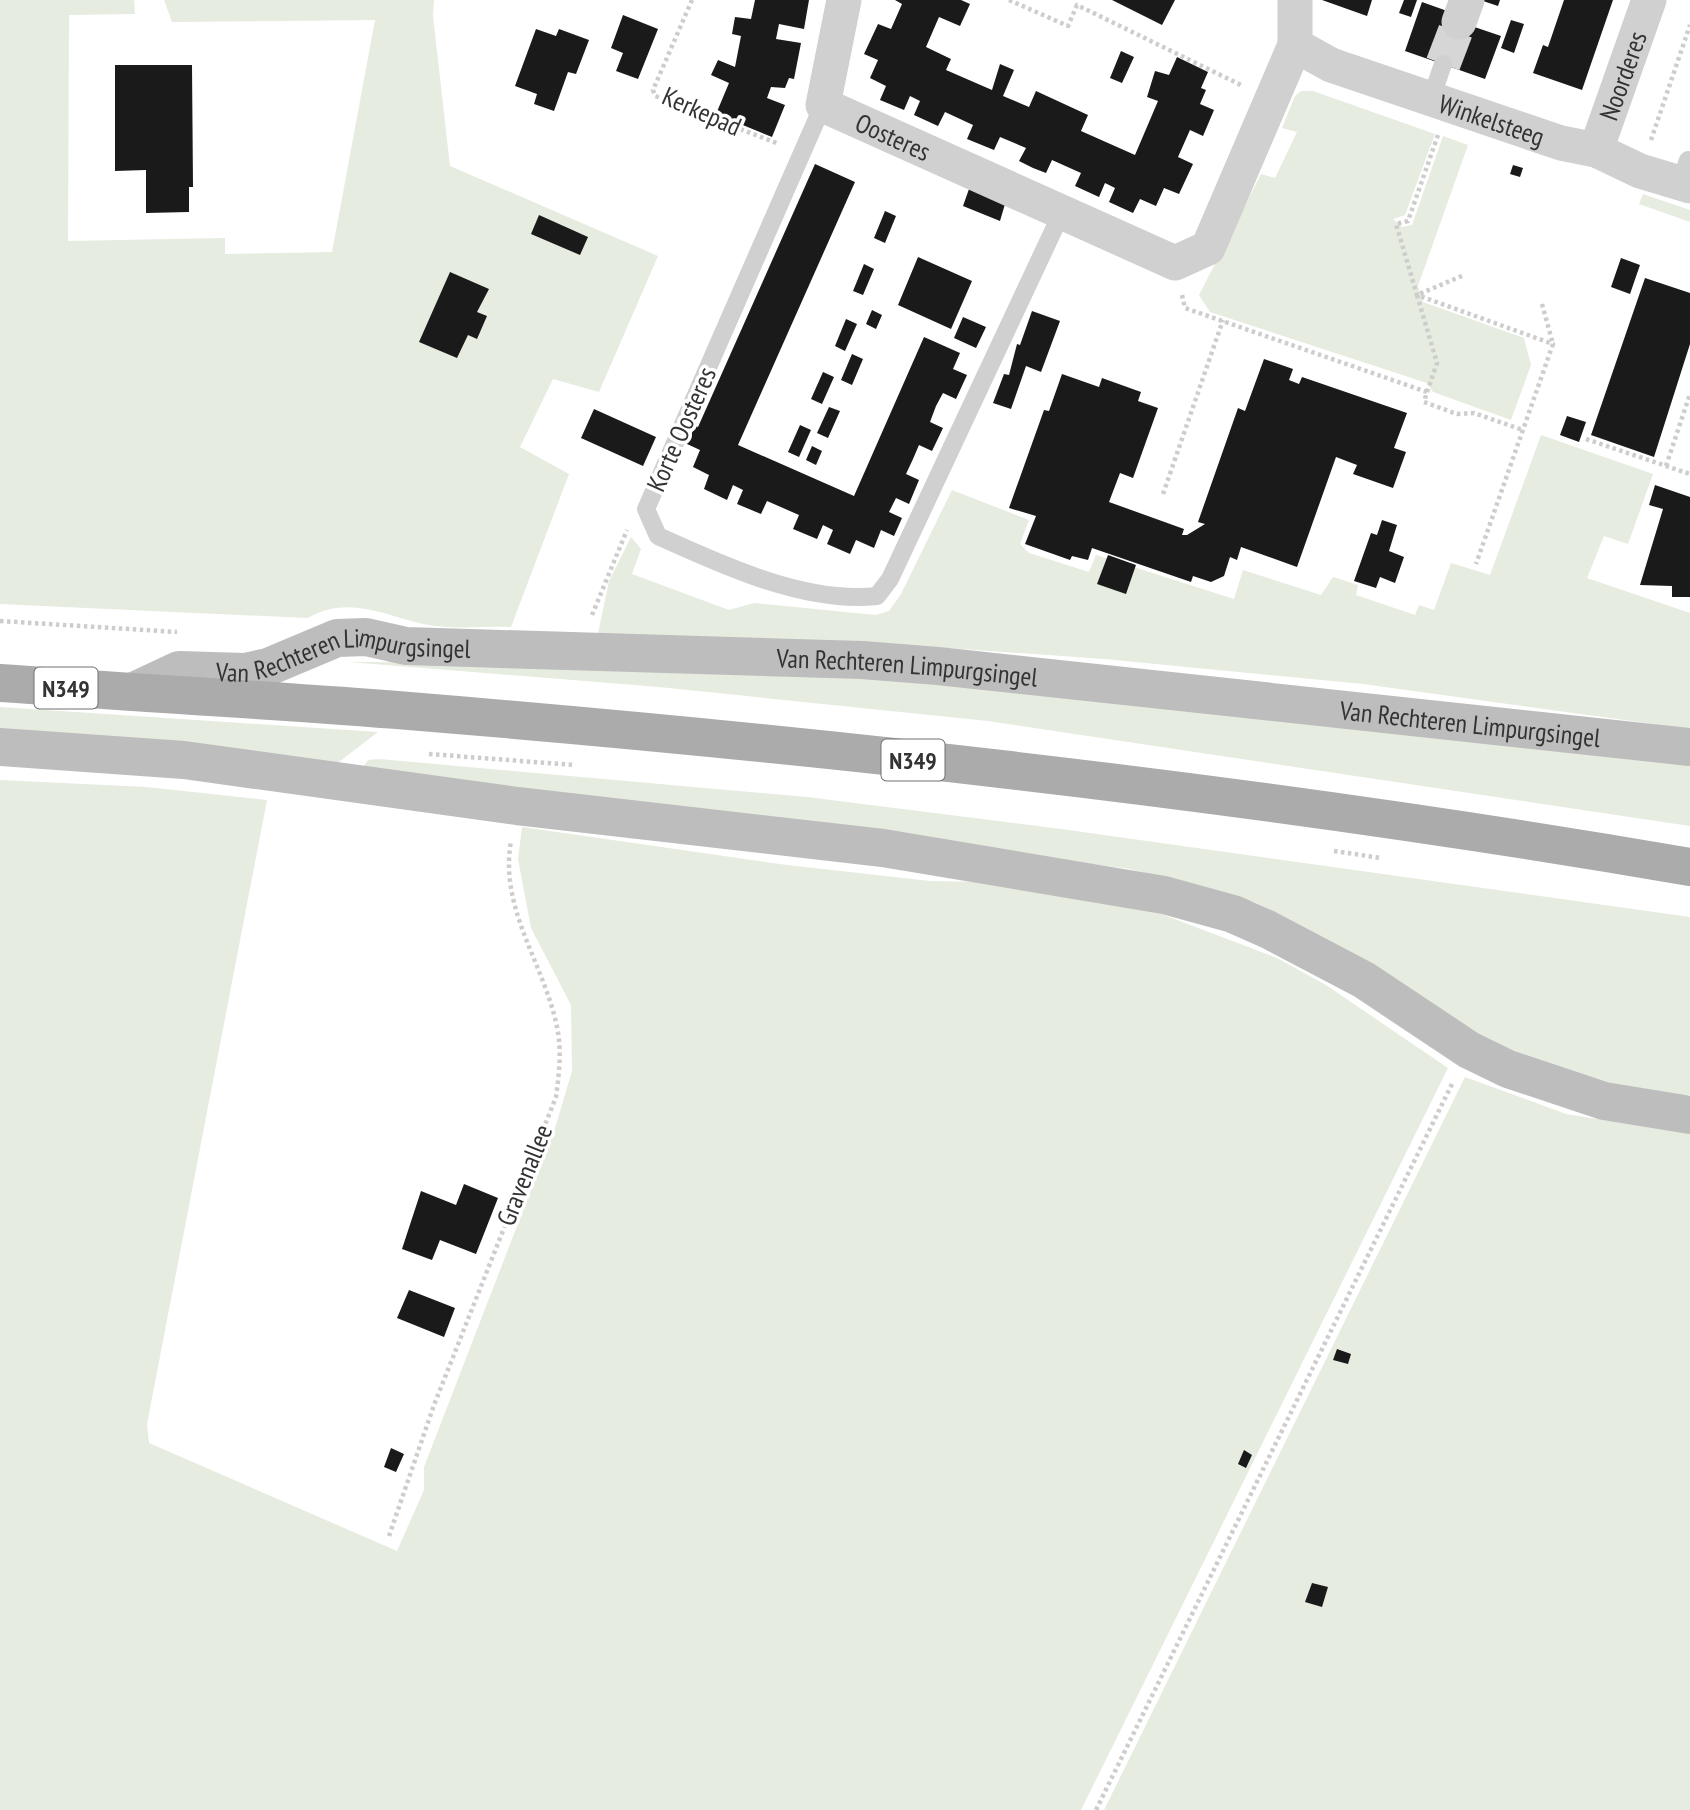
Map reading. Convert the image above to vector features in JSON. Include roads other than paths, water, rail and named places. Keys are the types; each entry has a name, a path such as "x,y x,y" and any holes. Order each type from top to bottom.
{"main road":[{"name":"Van Rechteren Limpurgsingel","path":"132,692 179,670 245,671 268,667 328,639 345,636 366,637 406,646 589,649 862,660 938,666 1550,729 1690,747"},
{"name":"Van Rechteren Limpurgsingel","path":"0,683 409,711 1013,770 1394,820 1690,866"},
{"path":"0,747 184,760 517,806 883,848 1164,895 1233,914 1267,929 1364,980 1469,1050 1507,1069 1604,1101 1690,1115"}],"street":[{"name":"Oosteres","path":"844,0 823,105 1062,212"},
{"path":"1062,212 1175,263 1208,248 1295,45 1295,0"},
{"name":"Noorderes","path":"1596,150 1650,0"},
{"name":"Winkelsteeg","path":"1295,45 1331,65 1561,142 1596,150 1640,171 1686,176"}],"lane":[{"path":"1440,102 1443,64"},
{"name":"Korte Oosteres","path":"823,105 646,509 658,536 773,583 854,598 877,596 890,579 1062,212"}],"tunnel":[{"path":"1443,64 1459,22"}]}
